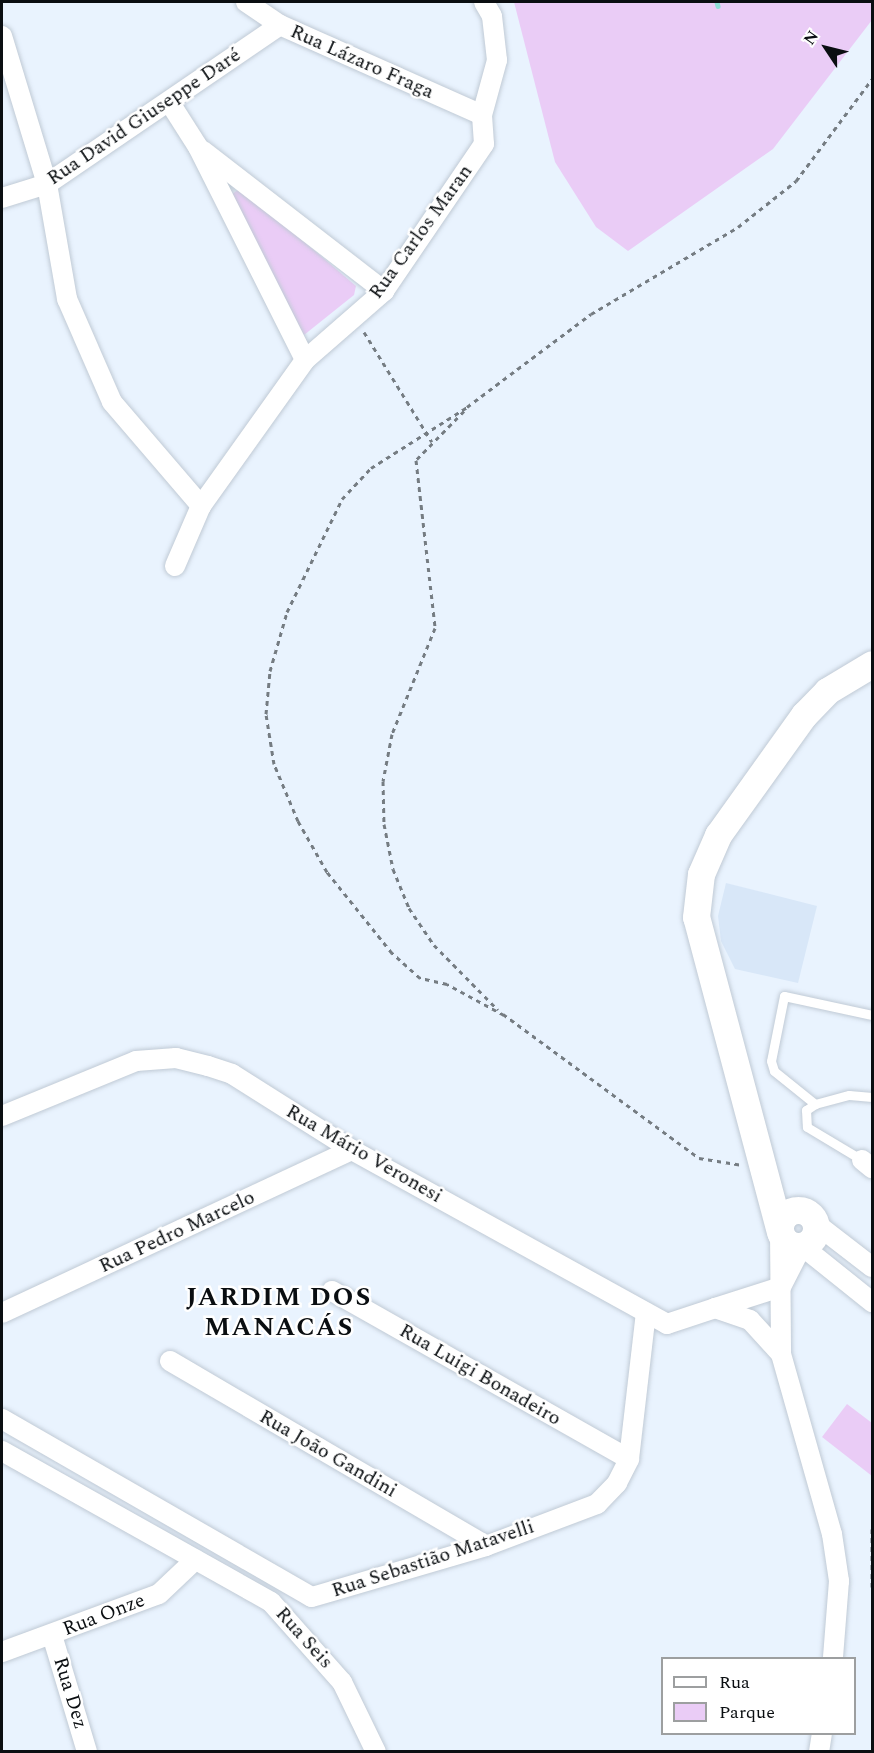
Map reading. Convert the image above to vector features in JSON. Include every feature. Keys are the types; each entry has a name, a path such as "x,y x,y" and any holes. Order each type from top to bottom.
{"street":[{"name":"Rua Lázaro Fraga","path":"246,2 280,26 482,115"},
{"name":"Rua Carlos Maran","path":"175,566 201,506 306,360 384,291 484,144 482,115 497,60 492,16 484,2"},
{"name":"Rua David Giuseppe Daré","path":"2,198 47,184 170,103 280,26"},
{"path":"2,36 47,184 67,299 112,402 201,506"},
{"path":"170,103 198,147 306,360"},
{"path":"198,147 384,291"},
{"path":"833,1657 839,1581 832,1534 781,1354 781,1287 791,1239 765,1173 696,917 700,874 718,835 757,774 804,715 827,691 873,664"},
{"name":"Rua Mário Veronesi","path":"2,1116 97,1073 136,1061 177,1058 232,1074 351,1150 667,1324 781,1287"},
{"name":"Rua Pedro Marcelo","path":"2,1313 351,1150"},
{"path":"765,1173 806,1216 873,1267"},
{"path":"806,1216 782,1220 791,1239 873,1302"},
{"name":"Rua Luigi Bonadeiro","path":"332,1291 629,1460"},
{"path":"715,1308 750,1320 781,1354"},
{"name":"Rua Sebastião Matavelli","path":"2,1419 312,1597 486,1546 597,1503 617,1483 629,1460 646,1313"},
{"name":"Rua João Gandini","path":"170,1361 486,1546"},
{"name":"Rua Seis","path":"2,1451 271,1602 290,1619 342,1682 376,1752"},
{"name":"Rua Onze","path":"2,1652 159,1594 195,1560"},
{"name":"Rua Dez","path":"52,1635 87,1752"},
{"path":"819,1752 822,1735"}],"lane":[{"path":"815,1104 771,1066 784,996 873,1015"},
{"path":"867,1164 807,1127 806,1110 815,1104 849,1095 873,1097"}],"path":[{"path":"504,1015 447,984 420,978 361,919 298,821 273,765 266,714 270,671 288,612 342,499 371,468 428,429 467,407 591,314 738,227 796,181 873,79"},
{"path":"355,318 428,429 432,442"},
{"path":"467,407 416,460 415,476 435,628 392,734 383,781 384,824 393,869 409,908 465,980 504,1015 699,1158 765,1173"},
{"path":"873,1529 873,1587"}],"shaded area":[{"path":"726,883 817,906 798,983 735,969 721,941 718,916"}],"green space":[{"path":"514,2 872,2 872,20 773,149 628,251 596,227 555,162"},
{"path":"241,188 356,286 354,295 304,335 232,194"},
{"path":"847,1404 872,1423 872,1476 822,1437"}],"waterway":[{"path":"717,2 718,6"}],"district":[{"name":"JARDIM DOS MANACÁS","path":"279,1313"}]}
